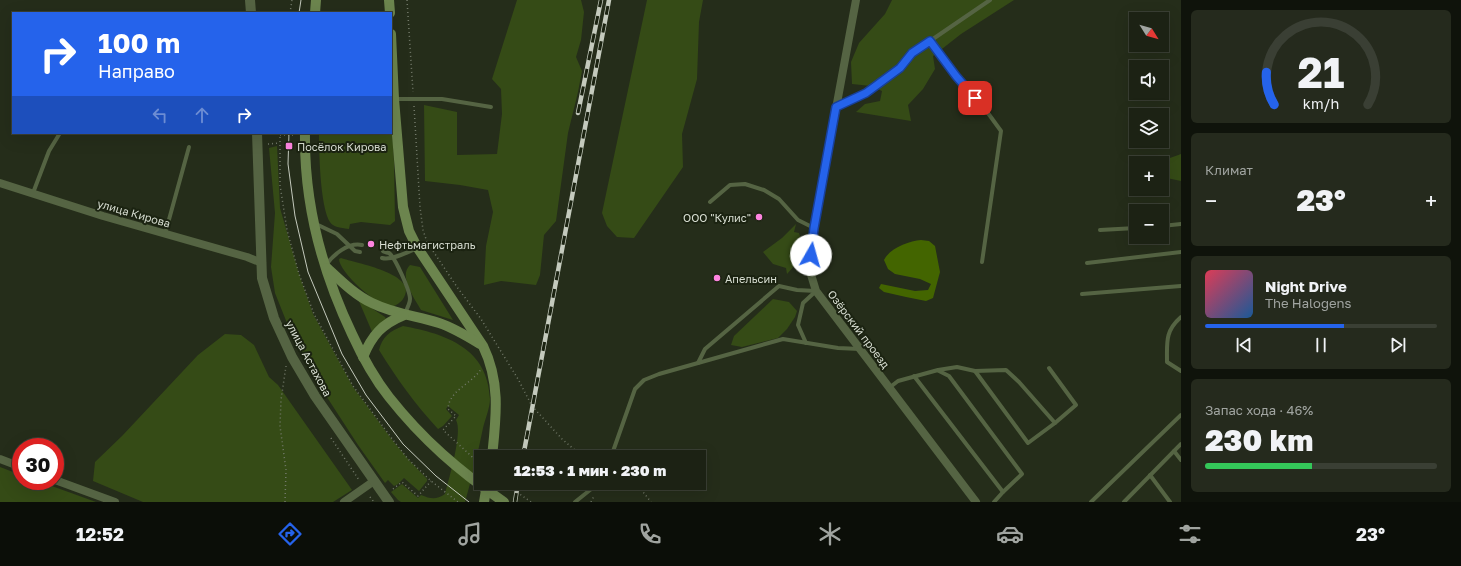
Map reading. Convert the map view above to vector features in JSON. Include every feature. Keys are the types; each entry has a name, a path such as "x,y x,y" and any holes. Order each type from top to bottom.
{"main road":[{"path":"314,12 316,0"},
{"path":"389,0 390,12"},
{"path":"392,64 393,95 403,206 409,231 417,247 483,346 488,357 495,382 496,410 493,450"},
{"path":"305,134 306,178 313,223 325,267 340,308 363,357 388,396 431,444 453,464 504,502"},
{"path":"325,267 372,304 404,316 440,323 463,333 483,346"},
{"path":"363,357 368,343 377,332 390,321 404,316"},
{"path":"484,502 487,490"}],"street":[{"path":"250,0 251,12"},
{"name":"Озёрский проезд","path":"856,0 814,228 809,268 816,291 976,502"},
{"name":"улица Астахова","path":"256,134 262,278 274,318 292,357 315,396 389,502"},
{"name":"улица Кирова","path":"0,183 165,234 247,257 262,263"},
{"path":"0,459 12,464"},
{"path":"344,502 374,481"},
{"path":"64,483 115,502"}],"lane":[{"path":"836,107 866,93 900,68 912,53 990,0"},
{"path":"930,41 956,76 985,109 1000,132 982,262"},
{"path":"393,95 414,99 442,99 491,107"},
{"path":"33,194 49,152 59,134"},
{"path":"165,234 189,147"},
{"path":"710,202 730,185 745,184 764,190 779,199 798,220 814,228"},
{"path":"313,223 337,234 355,251 360,252"},
{"path":"1169,225 1181,224"},
{"path":"1100,230 1129,228"},
{"path":"325,267 333,256 350,246 357,244 362,245"},
{"path":"382,258 386,260 405,254 417,247"},
{"path":"383,251 389,253 392,257 400,272 410,299 404,316"},
{"path":"1087,263 1181,252"},
{"path":"698,363 705,350 779,286 797,290 816,291"},
{"path":"1082,294 1181,286"},
{"path":"806,343 798,325 803,303 816,291"},
{"path":"1181,317 1169,330 1167,342 1167,362 1181,371"},
{"path":"613,450 635,389 644,380 659,374 783,339 838,348 860,349"},
{"path":"889,389 898,381 938,370 957,367 975,371 1006,370 1019,382 1055,423"},
{"path":"975,371 1028,443 1076,405 1048,368"},
{"path":"938,370 949,376 1022,474 994,502"},
{"path":"914,376 1003,492"},
{"path":"1091,502 1181,415"},
{"path":"1126,501 1181,444"},
{"path":"1174,451 1181,460"},
{"path":"1150,475 1170,502"},
{"path":"575,502 590,490"}],"path":[{"path":"290,12 292,0"},
{"path":"407,0 420,207 423,230 427,242 488,331 518,379 532,406 575,450"},
{"path":"293,135 280,134 280,185 287,230 299,274 314,314 353,386 393,440 408,458 431,481 458,502"},
{"path":"268,144 280,143"},
{"path":"474,459 443,430 456,416 448,409 448,401 454,394 478,375 488,357"},
{"path":"285,502 286,470 280,426 281,400 286,364 290,371"},
{"path":"331,438 374,502"},
{"path":"383,493 397,487 402,482 418,496 431,481"},
{"path":"514,490 531,502"},
{"path":"641,490 650,502"}],"shaded area":[{"path":"517,0 581,0 584,12 581,40 576,57 582,71 568,133 556,221 544,235 540,275 536,285 501,281 484,285 486,246 493,212 488,190 425,181 424,105 457,112 457,155 497,154 502,114 501,89 492,79"},
{"path":"647,0 703,0 699,22 697,79 682,134 683,167 634,238 617,237 607,226 602,213"},
{"path":"892,0 1014,0 961,34 933,56 935,69 923,89 908,105 911,121 856,112 865,104 880,101 882,91 871,86 852,84 851,62 859,43 885,14"},
{"path":"392,125 395,221 390,225 361,222 350,224 349,229 333,225 325,210 320,167 319,134 392,134"},
{"path":"277,146 280,208 299,274 313,314 353,387 393,441 427,479 419,491 404,478 394,486 388,480 385,483 321,388 287,323 275,293 271,267 275,213 269,148"},
{"path":"1181,154 1181,181 1169,178 1169,158"},
{"path":"796,224 794,232 799,233 801,239 795,265 787,274 786,268 773,264 763,252 782,238"},
{"path":"921,240 929,241 935,246 940,272 933,298 926,301 884,292 879,288 881,284 915,291 928,290 931,284 920,279 895,274 888,269 884,260 891,252 900,246"},
{"path":"341,258 384,271 395,276 403,283 406,290 403,299 395,306 391,307 377,301 360,288 345,272 339,259"},
{"path":"410,265 420,267 453,320 421,310 409,288 407,281 406,275"},
{"path":"358,299 386,319 373,334"},
{"path":"773,299 789,302 797,311 787,329 778,338 742,347 731,345 734,336"},
{"path":"403,326 419,329 449,339 462,346 482,367 487,382 490,399 478,450 474,450 474,469 465,502 401,502 391,492 402,484 418,498 421,495 436,498 445,494 455,456 458,434 456,420 459,415 448,406 446,409 452,416 443,426 438,429 407,391 379,350 384,338 394,330"},
{"path":"225,334 241,335 254,345 269,377 278,385 352,490 333,502 143,502 93,481 95,462 122,436 198,355"},
{"path":"0,467 12,472 12,490 63,490 96,502 0,502"}],"tram line":[{"path":"299,12 301,0"},
{"path":"289,134 288,164 295,216 308,272 342,354 366,395 403,444 436,476 469,502"}],"railway":[{"path":"578,113 601,0"},
{"path":"524,450 609,0"},
{"path":"515,502 517,490"}],"place":[{"name":"Посёлок Кирова","path":"289,146"},
{"name":"ООО \"Кулис\"","path":"759,217"},
{"name":"Нефтьмагистраль","path":"371,244"},
{"name":"Апельсин","path":"717,278"}],"route":[{"path":"811,255 814,228 836,107 866,93 900,68 912,53 930,41 956,76 975,98"}]}
